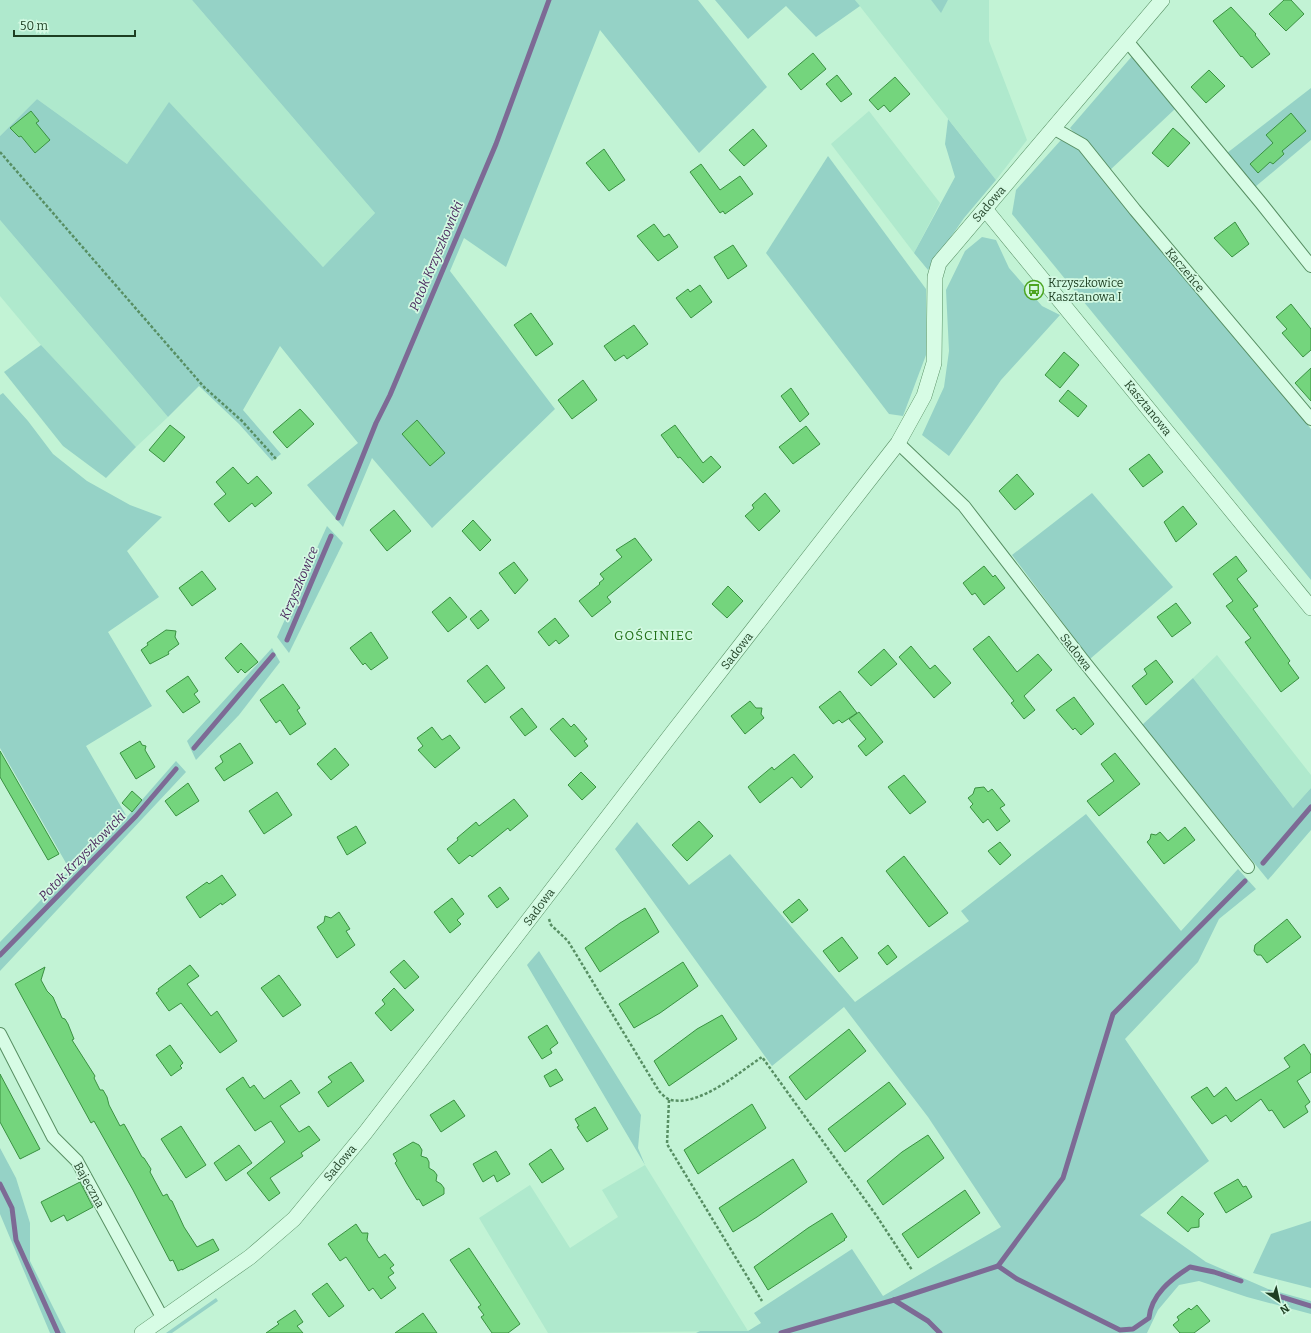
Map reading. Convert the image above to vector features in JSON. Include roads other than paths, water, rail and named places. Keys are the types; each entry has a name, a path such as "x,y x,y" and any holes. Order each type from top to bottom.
{"street":[{"name":"Sadowa","path":"142,1333 245,1260 287,1225 346,1157 898,443 924,396 934,363 935,277 939,263 1162,0"},
{"path":"1127,40 1257,197 1311,266"},
{"name":"Kaczeńce","path":"1053,128 1083,145 1145,222 1311,419"},
{"name":"Kasztanowa","path":"985,208 1311,608"},
{"name":"Sadowa","path":"898,443 964,506 1082,659 1248,867"},
{"name":"Bajeczna","path":"0,1034 53,1137 77,1161 163,1319"}],"waterway":[{"name":"Potok Krzyszkowicki","path":"338,518 376,423 390,395 496,144 549,0"},
{"name":"Krzyszkowice","path":"287,640 331,536"},
{"name":"Potok Krzyszkowicki","path":"194,748 273,655"},
{"name":"Potok Krzyszkowicki","path":"0,955 136,816 176,769"},
{"path":"1263,863 1311,807"},
{"path":"781,1333 894,1300 998,1266 1063,1178 1113,1014 1245,881"},
{"name":"Potok Krzyszkowicki","path":"0,1184 12,1208 16,1240 58,1333"},
{"path":"998,1266 1017,1279 1120,1330 1133,1329 1149,1318 1154,1302 1163,1288 1190,1267 1214,1272 1241,1281"},
{"path":"1269,1293 1311,1306"},
{"path":"894,1300 928,1321 940,1333"}],"place":[{"name":"Krzyszkowice Kasztanowa I","path":"1034,290"}],"district":[{"name":"GOŚCINIEC","path":"654,635"}]}
